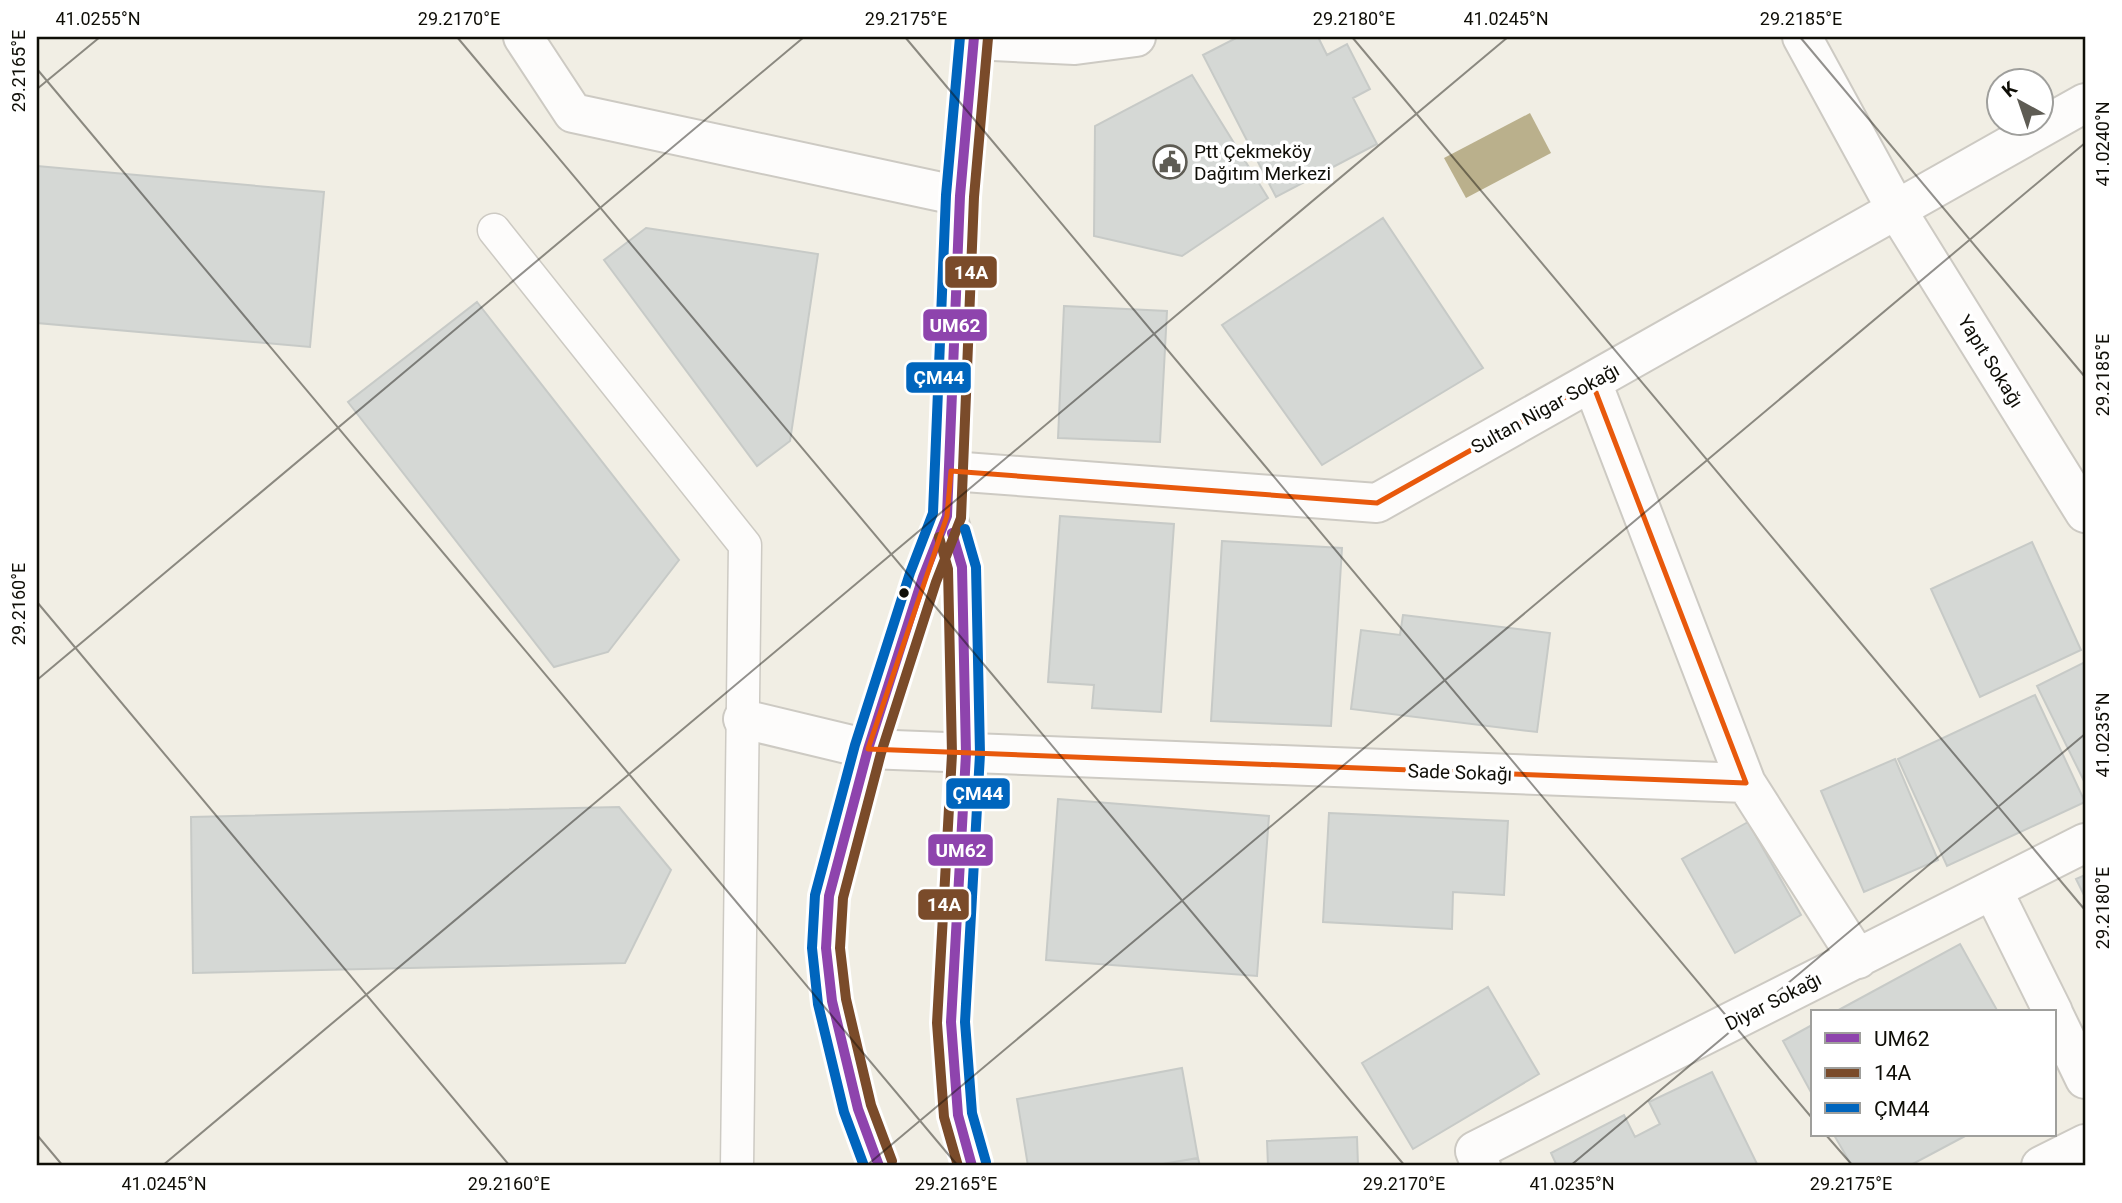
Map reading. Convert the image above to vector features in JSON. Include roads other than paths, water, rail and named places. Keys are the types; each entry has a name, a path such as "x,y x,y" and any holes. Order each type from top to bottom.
{"street":[{"path":"523,37 573,113 960,196"},
{"path":"879,1166 858,1109 832,1001 826,948 829,896 868,749 923,577 947,516 951,471 960,196 974,38 1076,45 1136,37"},
{"name":"Yapıt Sokağı","path":"1802,37 1896,209 2085,513"},
{"name":"Sultan Nigar Sokağı","path":"951,471 1377,503 2085,103"},
{"path":"1592,382 1746,783 1858,959"},
{"path":"947,516 961,567 966,754 951,1022 958,1115 972,1166"},
{"name":"Sade Sokağı","path":"743,719 868,749 1746,783"},
{"name":"Diyar Sokağı","path":"1482,1166 1475,1151 2085,843"},
{"path":"1993,891 2052,1010"},
{"path":"2056,1019 2085,1079"},
{"path":"2041,1166 2085,1144"}],"lane":[{"path":"494,230 745,545 737,1166"}],"place":[{"name":"Ptt Çekmeköy Dağıtım Merkezi","path":"1170,162"}]}
